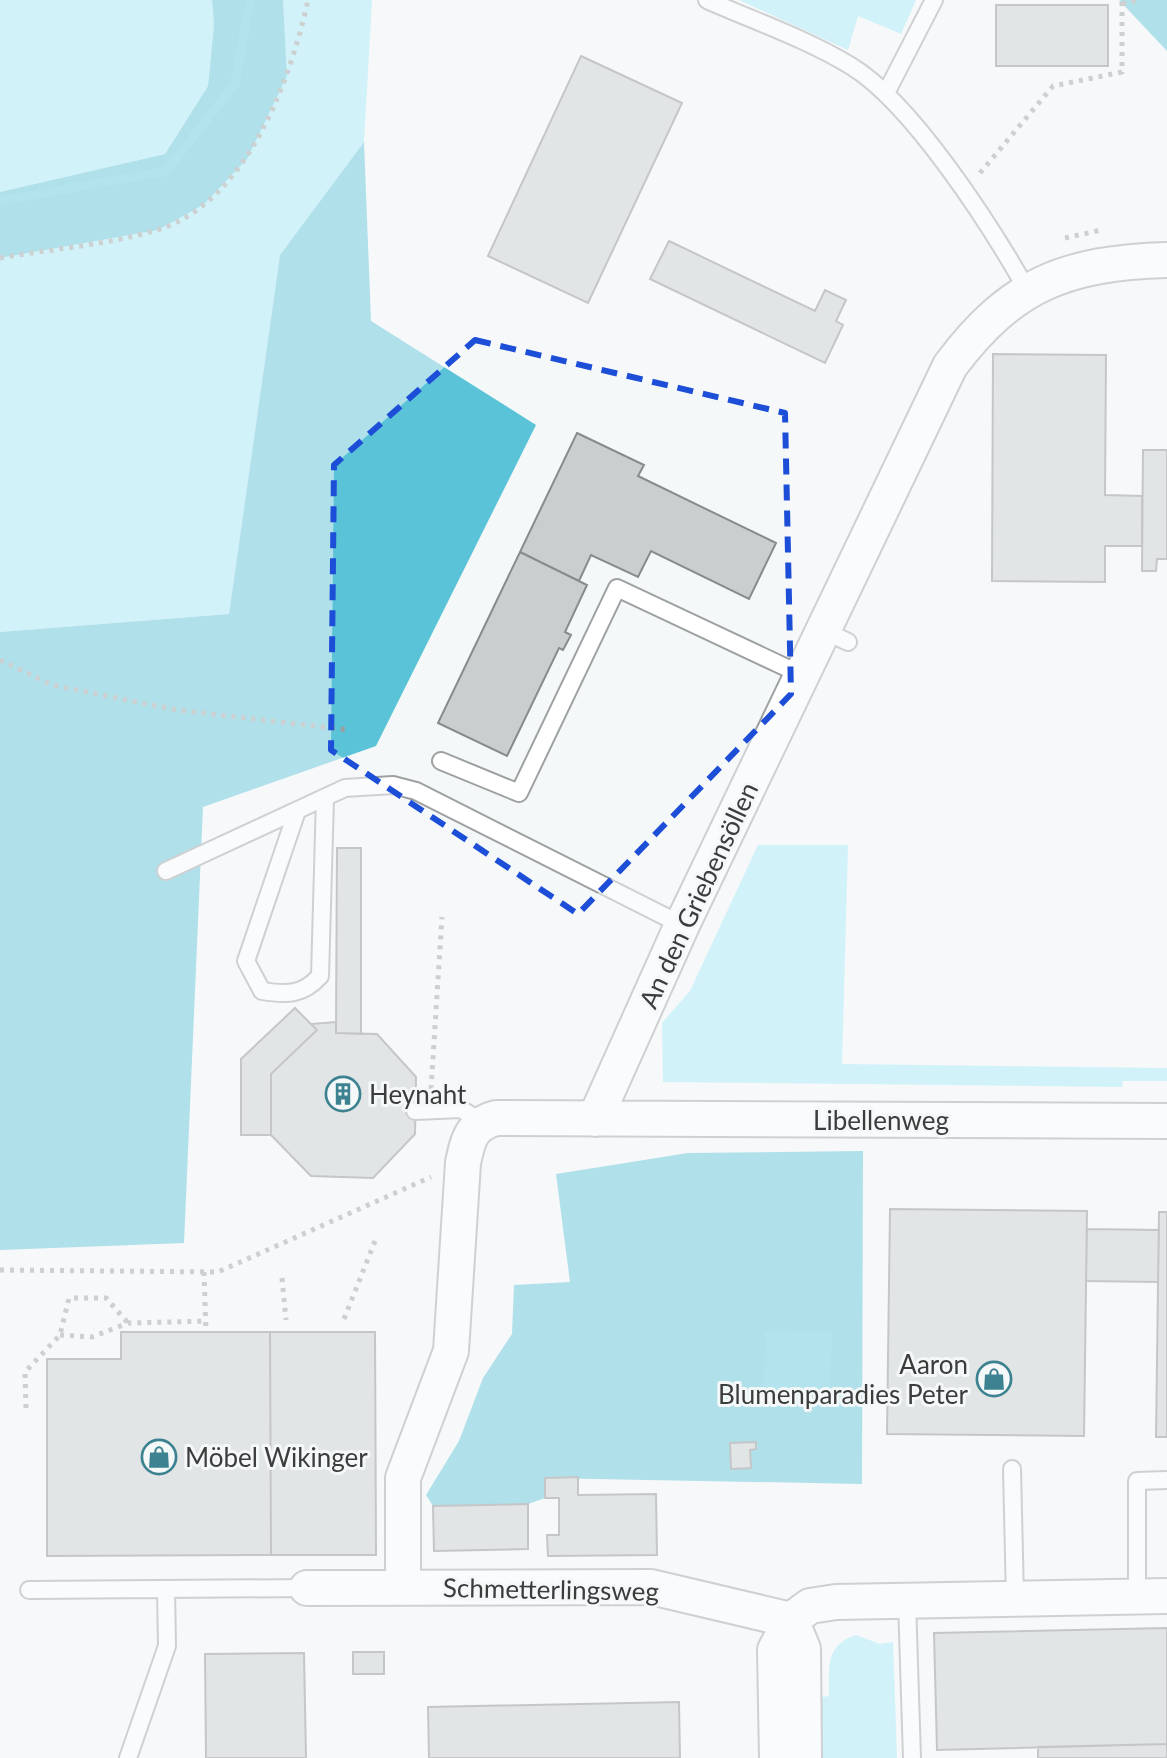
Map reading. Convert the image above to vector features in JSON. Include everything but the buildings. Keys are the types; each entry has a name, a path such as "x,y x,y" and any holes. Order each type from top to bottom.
{"street":[{"name":"An den Griebensöllen","path":"595,1119 682,925 802,675 836,636 950,366 974,334 1027,290 1082,268 1167,260"},
{"path":"403,1586 403,1478 451,1351 463,1163 468,1136 481,1122 496,1118 595,1119"},
{"name":"Libellenweg","path":"595,1119 1167,1121"},
{"name":"Schmetterlingsweg","path":"307,1588 651,1587 791,1620"},
{"path":"777,1758 775,1650 791,1620 810,1606 1152,1596"},
{"path":"791,1620 803,1649 804,1758"}],"lane":[{"path":"707,0 851,66 886,93 965,192 1027,290"},
{"path":"886,93 934,0"},
{"path":"441,761 519,793 617,588 802,675"},
{"path":"166,871 345,788 393,785 416,791 682,925"},
{"path":"297,811 246,961 262,991 287,995 309,988 320,976 325,798"},
{"path":"422,1110 461,1109 481,1122"},
{"path":"1012,1469 1015,1599"},
{"path":"1152,1596 1137,1481 1167,1480"},
{"name":"Schmetterlingsweg","path":"29,1590 307,1588"},
{"path":"128,1758 167,1646 166,1589"},
{"path":"907,1601 912,1758"}],"path":[{"path":"0,258 158,230 204,204 247,159 287,76 308,0"},
{"path":"965,192 1053,86 1122,72 1122,2 1138,0"},
{"path":"0,660 52,685 161,707 349,730"},
{"path":"422,1110 442,917"},
{"path":"0,1270 218,1272 463,1163"},
{"path":"344,1319 375,1241"},
{"path":"204,1272 206,1332"},
{"path":"282,1278 286,1320"},
{"path":"26,1408 25,1372 60,1335 69,1298 106,1298 128,1323"},
{"path":"60,1335 92,1337 128,1323 207,1321"}],"highlighted area":[{"path":"475,340 785,413 791,694 578,914 331,750 334,465"}],"shaded area":[{"path":"0,0 212,0 214,25 208,86 165,154 0,192"},
{"path":"212,0 283,0 287,76 247,159 204,204 158,230 0,258 0,192 165,154 208,86 214,25"},
{"path":"283,0 372,0 364,142 280,255 229,614 0,632 0,258 158,230 287,76"},
{"path":"739,0 916,0 901,34 858,16 848,50"},
{"path":"1119,0 1167,0 1167,51"},
{"path":"364,142 371,321 536,425 376,746 203,807 184,1243 0,1250 0,632 229,614 280,255"},
{"path":"758,845 848,845 842,1064 1167,1068 1167,1081 1123,1081 1122,1087 663,1082 662,1023 690,991"},
{"path":"863,1151 862,1484 545,1478 545,1498 528,1504 433,1506 426,1495 459,1441 483,1378 512,1334 514,1285 570,1282 556,1174 688,1153"},
{"path":"765,1331 832,1332 830,1394 764,1394"},
{"path":"856,1635 880,1644 893,1642 897,1758 817,1758 815,1698 829,1696 829,1667 834,1651 846,1639"}],"waterway":[{"path":"0,201 166,171 235,84 250,0"}],"place":[{"name":"Heynaht","path":"343,1094"},
{"name":"Aaron Blumenparadies Peter","path":"994,1379"},
{"name":"Möbel Wikinger","path":"159,1457"}]}
